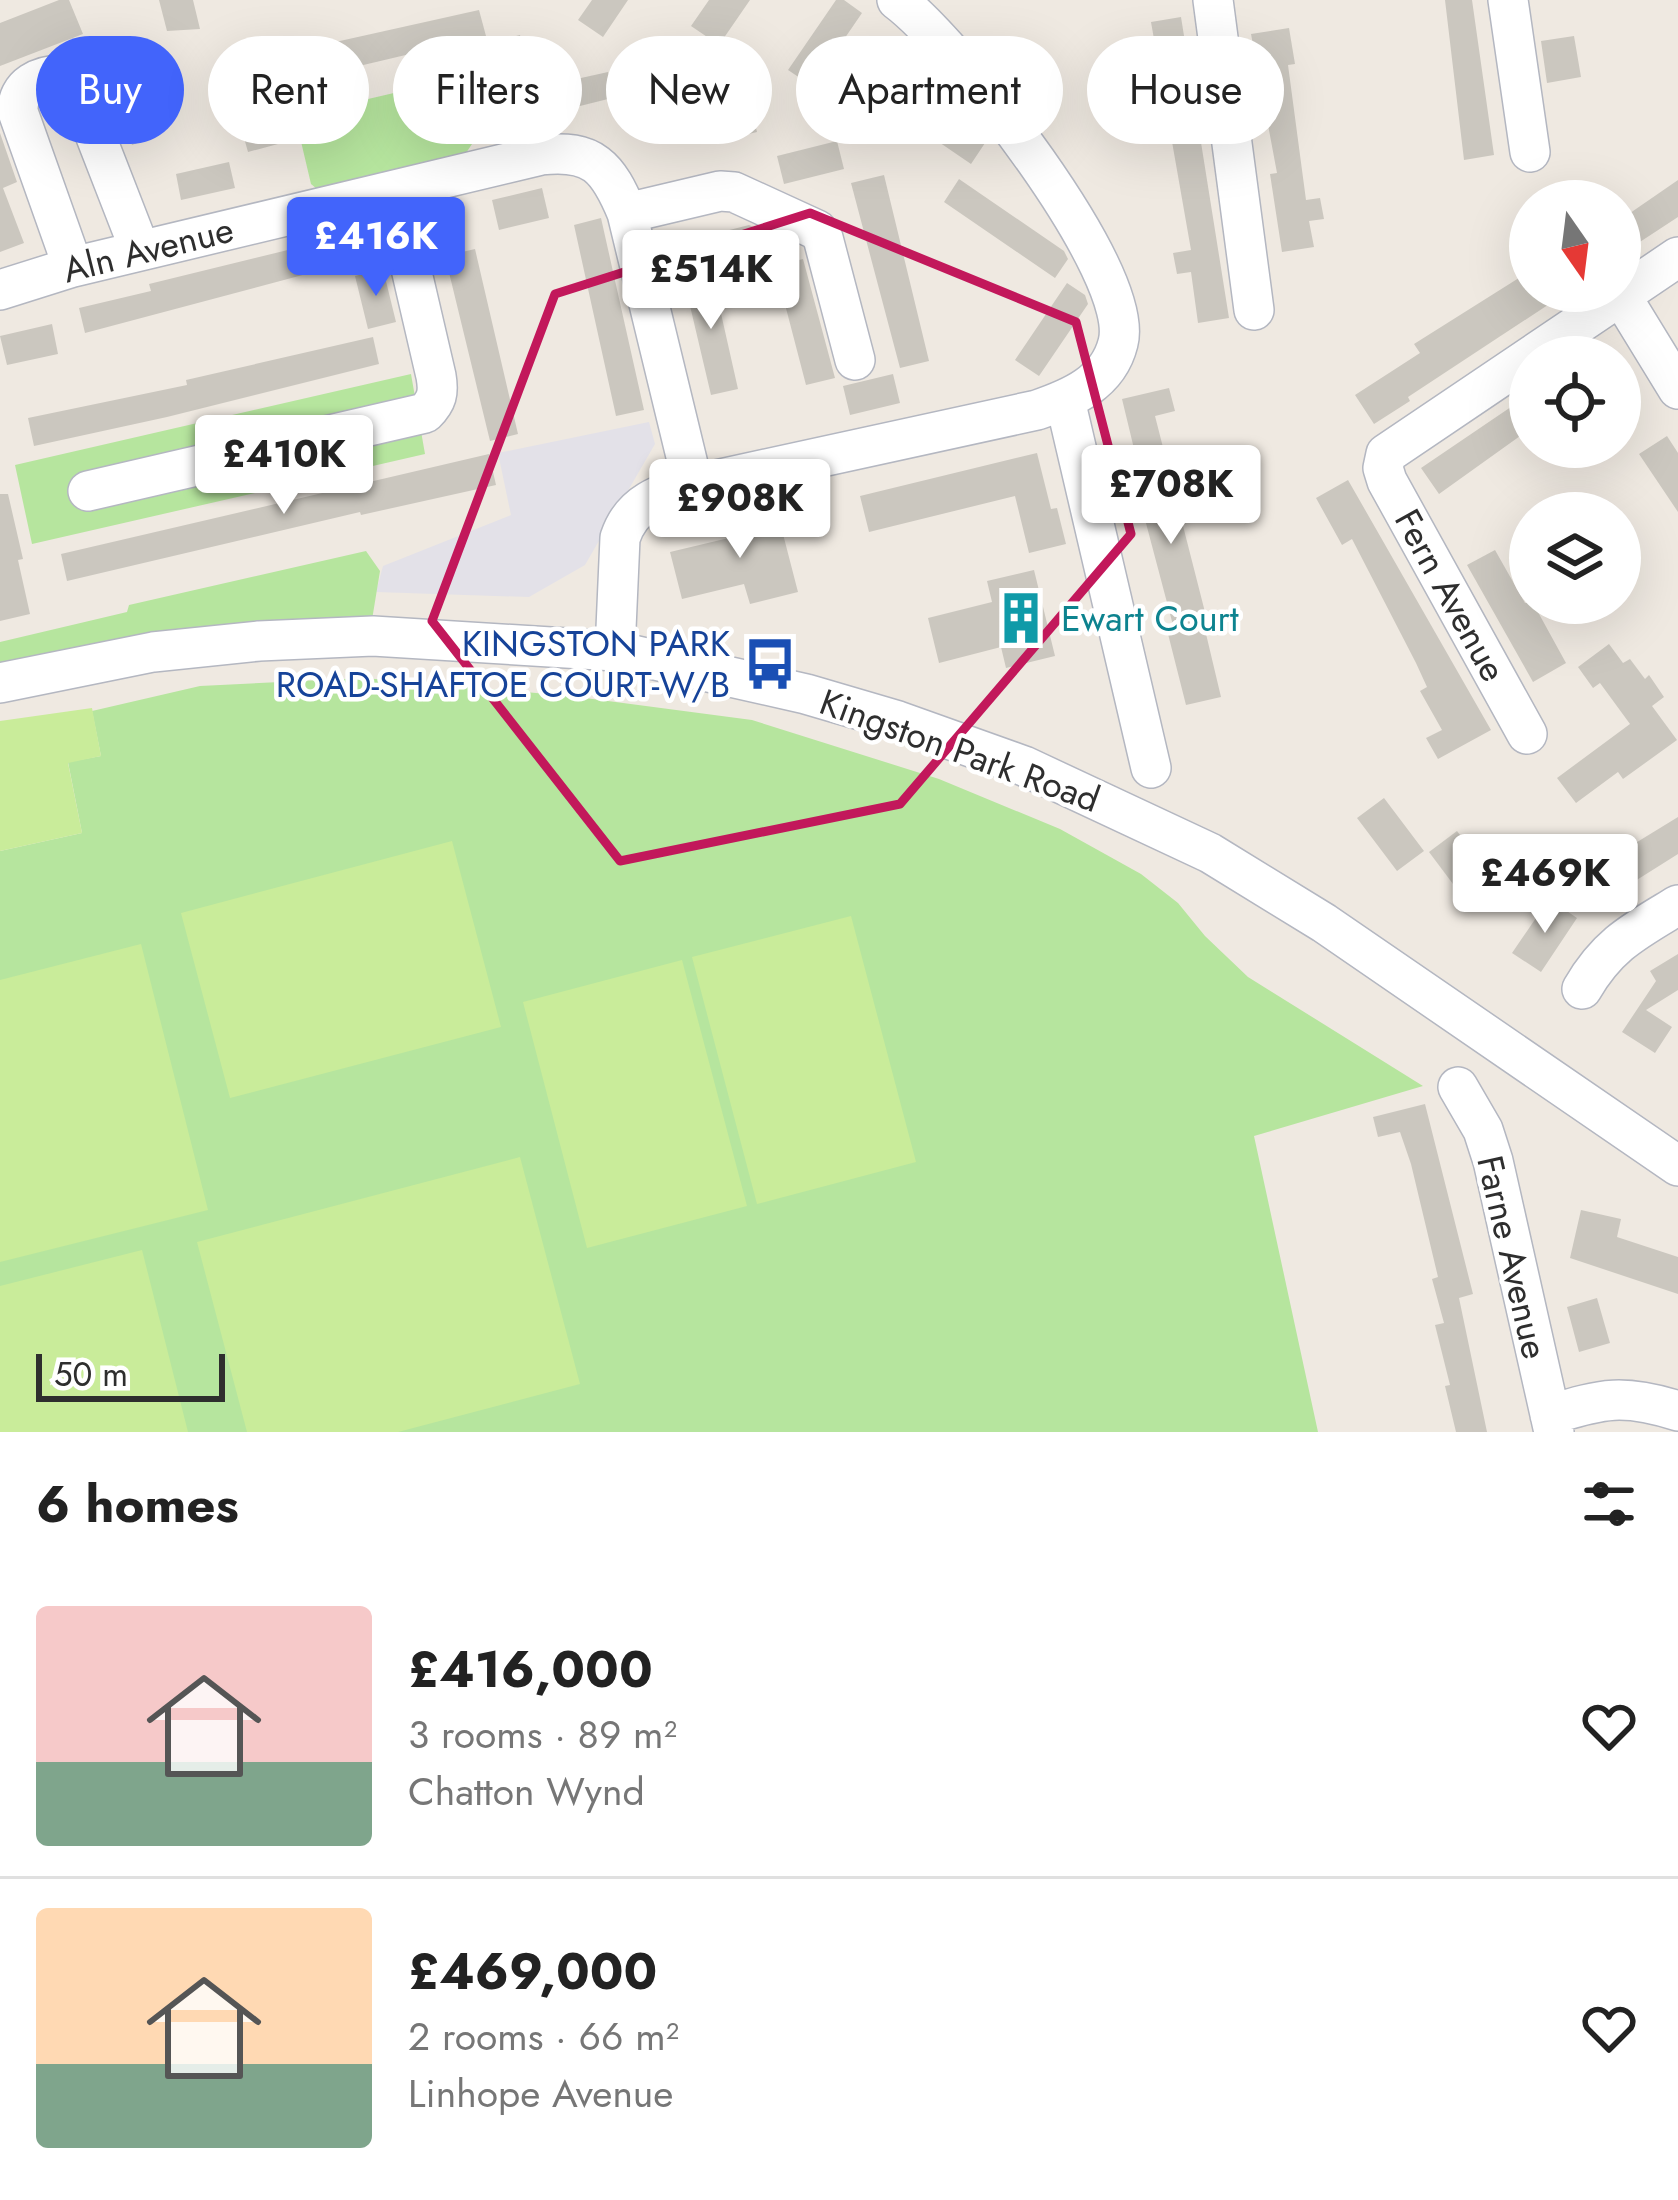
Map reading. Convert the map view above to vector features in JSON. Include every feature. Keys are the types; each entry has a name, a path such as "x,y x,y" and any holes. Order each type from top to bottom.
{"street":[{"path":"615,651 620,538 626,520 642,504 693,484 1036,410 1089,387 1118,346 1119,308 1096,256 1037,160 984,92 897,0"},
{"path":"1213,0 1254,310"},
{"path":"1508,0 1530,152"},
{"path":"73,267 18,112 21,92 54,75 72,79 77,88 140,250"},
{"name":"Aln Avenue","path":"0,290 140,250 562,153 594,162 607,172 627,212 693,484"},
{"path":"88,491 424,413 435,404 436,376 393,191"},
{"path":"627,212 734,192 817,230 855,360"},
{"path":"1641,282 1678,257"},
{"name":"Fern Avenue","path":"1527,734 1387,481 1386,454 1597,312"},
{"path":"1631,312 1678,389"},
{"path":"1065,400 1151,768"},
{"name":"Kingston Park Road","path":"0,683 153,652 259,640 373,636 615,651 806,694 1024,766 1210,853 1324,923 1678,1166"},
{"path":"1582,989 1613,945 1678,905"},
{"name":"Farne Avenue","path":"1458,1087 1483,1130 1493,1161 1552,1424"},
{"path":"1552,1424 1611,1399 1636,1398 1678,1411"}],"highlighted area":[{"path":"810,213 1076,322 1131,534 900,804 620,861 432,621 555,294"}],"shaded area":[{"path":"649,422 655,444 585,565 529,597 376,592 383,566 511,515 498,453"}],"green space":[{"path":"393,93 393,144 472,144 466,153 317,189 311,184 302,144 369,144 369,99"},
{"path":"411,374 425,454 32,544 15,465"},
{"path":"366,551 380,571 371,626 0,667 0,642 127,612 129,605"},
{"path":"364,678 570,696 752,720 939,779 1060,829 1141,874 1178,903 1248,977 1423,1086 1254,1136 1318,1432 0,1432 0,851 82,833 68,762 101,756 92,711 200,686"},
{"path":"92,708 101,756 68,763 82,833 0,851 0,721"},
{"path":"452,841 501,1027 230,1098 181,913"},
{"path":"851,916 916,1162 757,1204 692,957"},
{"path":"141,944 208,1210 0,1262 0,980"},
{"path":"682,960 747,1206 587,1248 523,1002"},
{"path":"520,1157 580,1384 398,1432 247,1432 197,1242"},
{"path":"142,1250 188,1432 0,1432 0,1286"}],"building":[{"path":"69,0 83,34 36,36 36,52 0,66 0,23"},
{"path":"159,0 193,0 200,29 167,31"},
{"path":"592,0 628,0 603,37 578,20"},
{"path":"709,0 750,0 725,36 706,36 691,26"},
{"path":"836,0 862,13 846,36 811,36"},
{"path":"1445,0 1472,0 1494,155 1464,160"},
{"path":"479,10 486,36 393,36 393,58 369,64 369,36 362,36"},
{"path":"1181,17 1184,36 1153,36 1151,22"},
{"path":"1289,28 1295,64 1288,65 1306,200 1320,198 1324,219 1309,221 1314,247 1282,252 1270,174 1277,173 1272,144 1284,144 1284,36 1251,34"},
{"path":"1574,36 1581,77 1547,83 1541,41"},
{"path":"606,72 606,100 582,106 582,78"},
{"path":"0,133 17,182 3,188 24,243 0,252"},
{"path":"246,144 278,144 248,152"},
{"path":"838,144 844,169 784,184 777,156"},
{"path":"942,144 984,144 971,164"},
{"path":"1172,144 1201,144 1229,318 1198,323 1191,272 1177,274 1173,253 1191,250"},
{"path":"229,162 235,188 181,200 176,174"},
{"path":"884,175 929,361 900,368 851,183"},
{"path":"959,179 1064,251 1068,259 1055,278 944,202"},
{"path":"1678,180 1678,217 1641,241 1641,206"},
{"path":"542,188 549,218 499,230 492,200"},
{"path":"601,218 644,410 616,416 574,225"},
{"path":"749,225 765,232 769,251 713,264 706,236"},
{"path":"349,235 355,261 85,333 79,308 151,291 149,284"},
{"path":"475,249 518,434 490,441 445,256"},
{"path":"803,259 835,378 806,385 775,266"},
{"path":"383,269 396,322 368,329 355,276"},
{"path":"711,269 738,389 711,395 683,276"},
{"path":"1067,283 1085,295 1088,304 1039,376 1015,360"},
{"path":"1509,284 1509,312 1537,312 1374,424 1355,395 1420,353 1414,344"},
{"path":"52,324 58,354 7,365 0,336"},
{"path":"373,337 379,364 34,446 28,418 187,385 186,380"},
{"path":"893,374 900,403 850,415 843,386"},
{"path":"1169,388 1175,411 1155,416 1206,616 1202,617 1221,697 1186,705 1167,630 1174,629 1129,459 1136,457 1122,399"},
{"path":"1509,408 1509,444 1439,494 1421,468"},
{"path":"1667,436 1678,453 1678,512 1641,457"},
{"path":"1037,453 1051,509 1057,508 1066,544 1029,553 1015,496 869,532 860,496"},
{"path":"489,454 496,485 67,581 61,554"},
{"path":"1348,480 1491,730 1438,759 1426,738 1442,730 1420,691 1427,687 1416,663 1352,539 1342,545 1316,498"},
{"path":"0,494 8,494 30,614 0,621"},
{"path":"776,507 798,592 750,604 744,584 682,599 670,552 733,537 729,520"},
{"path":"1495,550 1509,575 1509,624 1545,624 1566,663 1533,682 1467,565"},
{"name":"Ewart Court","path":"1034,570 1055,656 1006,668 1001,647 939,663 928,618 992,602 987,581"},
{"path":"1609,644 1623,663 1630,659 1645,679 1649,675 1664,697 1652,706 1677,740 1623,779 1618,772 1576,803 1557,778 1630,724 1600,683 1593,688 1578,667"},
{"path":"1384,798 1424,851 1397,871 1357,818"},
{"path":"1678,817 1678,854 1597,905 1580,877"},
{"path":"1457,831 1499,887 1471,908 1429,852"},
{"path":"1549,899 1577,918 1541,972 1512,953"},
{"path":"1678,954 1678,990 1646,1010 1672,1027 1655,1053 1622,1032 1656,981 1650,971"},
{"path":"1425,1104 1473,1294 1459,1298 1487,1432 1456,1432 1435,1325 1444,1323 1432,1279 1438,1277 1411,1164 1400,1132 1378,1137 1373,1117"},
{"path":"1581,1210 1621,1219 1617,1237 1678,1257 1678,1294 1570,1258"},
{"path":"1597,1298 1610,1343 1579,1352 1567,1307"}],"place":[{"name":"Ewart Court","path":"1021,618"},
{"name":"KINGSTON PARK ROAD-SHAFTOE COURT-W/B","path":"770,664"}]}
